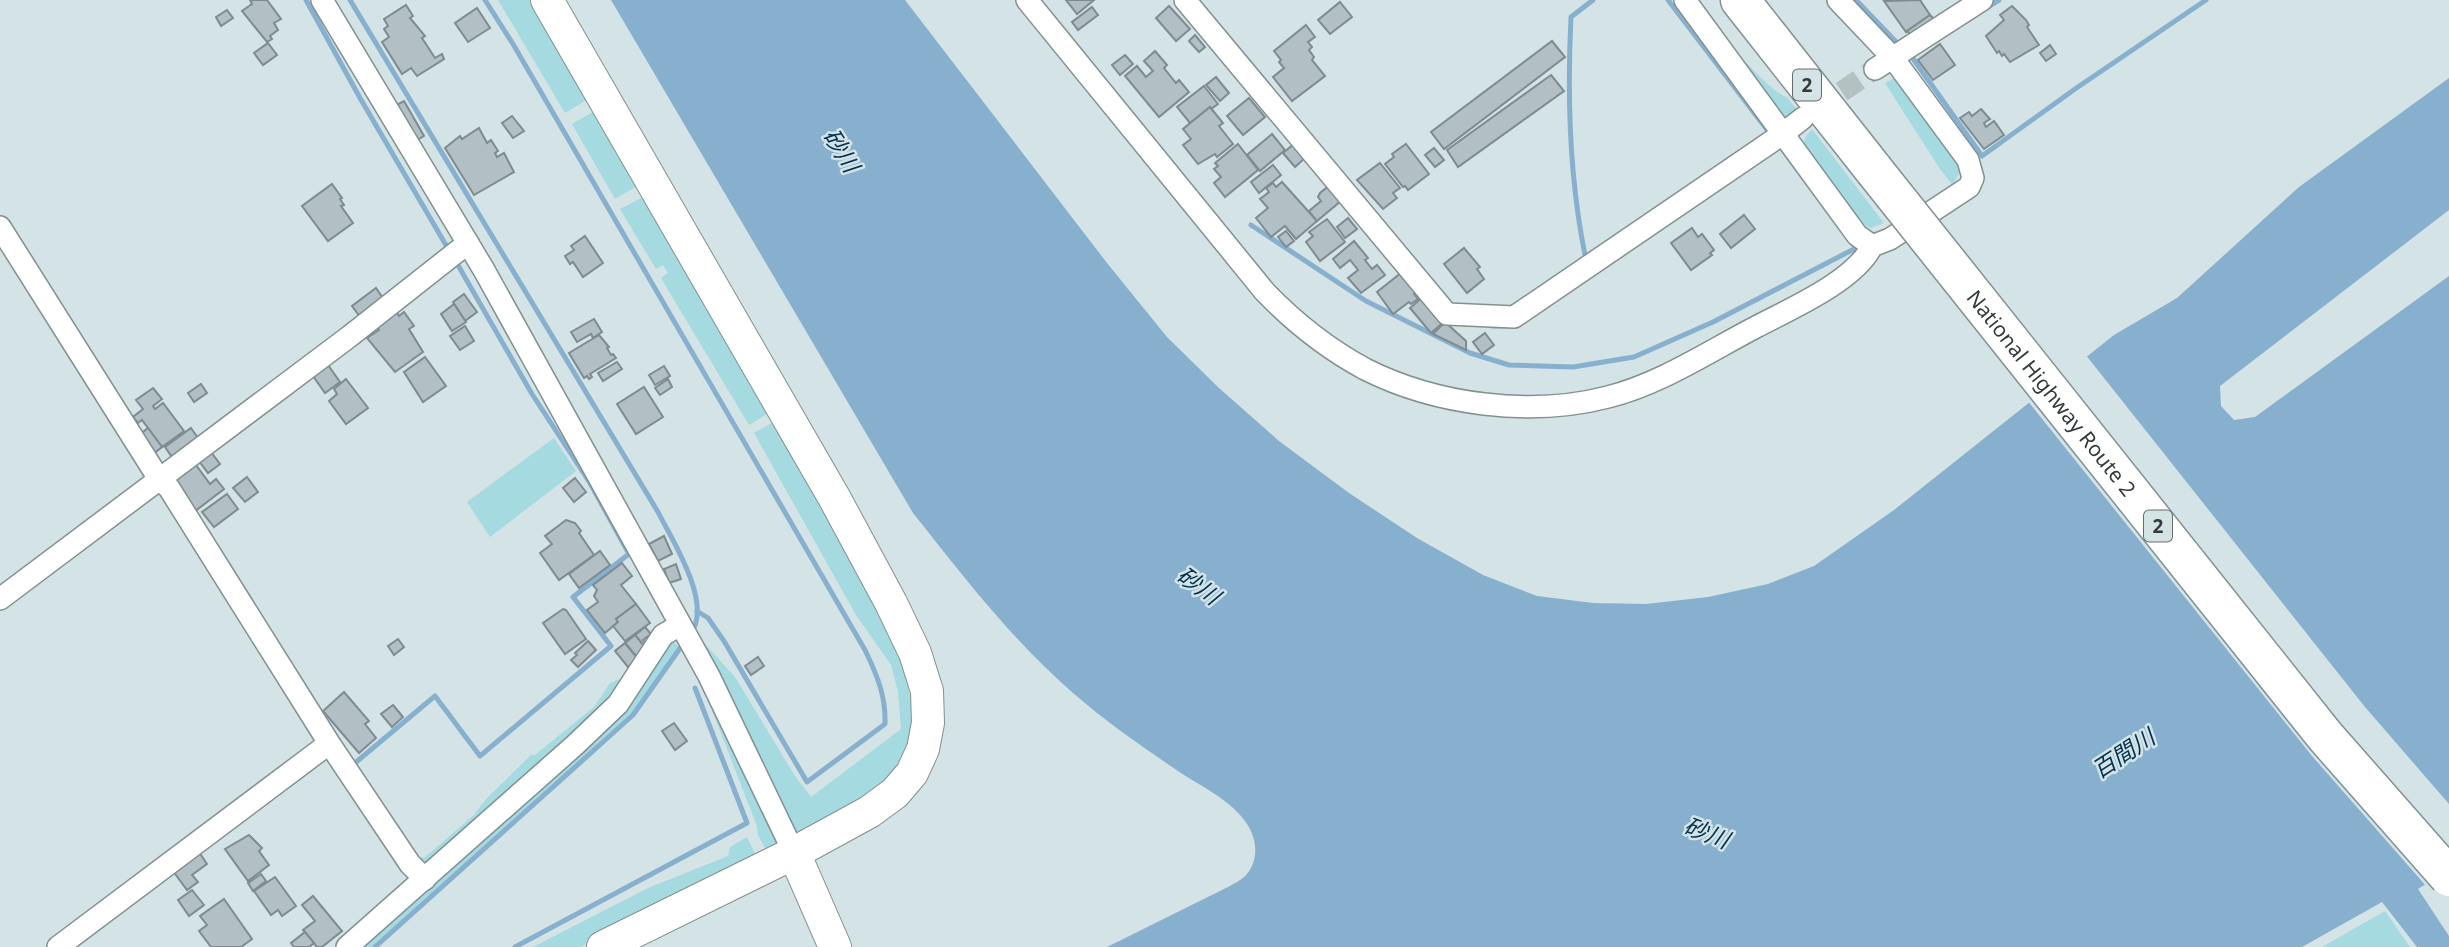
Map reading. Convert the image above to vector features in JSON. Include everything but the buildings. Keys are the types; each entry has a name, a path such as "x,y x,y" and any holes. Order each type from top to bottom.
{"highway":[{"path":"1734,0 1786,57"},
{"name":"National Highway Route 2","path":"1740,0 1786,57 1956,236 2345,720 2449,841"},
{"name":"National Highway Route 2","path":"1772,0 1884,162 2325,736 2449,877"}],"street":[{"path":"322,0 457,251 709,676 794,853 835,947"},
{"path":"547,0 835,499 891,603 915,653 928,691 928,723 923,750 912,773 895,793 869,812 794,853 603,947"},
{"path":"1027,0 1265,292 1289,316 1366,369 1445,397 1487,405 1531,407 1572,404 1608,397 1651,383 1819,294 1865,259 1872,246 1890,239 1969,187 1973,178 1968,160 1895,57 1838,0"},
{"path":"1185,0 1447,314 1514,317 1803,118"},
{"path":"1685,0 1857,235 1872,246"},
{"path":"1895,57 1982,0"},
{"path":"0,227 159,479 169,488 329,743 410,864 425,879"},
{"path":"0,599 350,336 457,251"},
{"path":"347,947 618,704 663,635 685,633"},
{"path":"58,947 323,748"}],"shaded area":[{"path":"498,0 533,0 590,98 565,113"},
{"path":"1707,19 1770,86 1787,97 1799,113 1784,117"},
{"path":"1896,77 1960,162 1959,173 1953,185 1885,83"},
{"path":"598,109 641,184 615,199 572,124"},
{"path":"1812,129 1884,223 1870,228 1858,220 1803,145"},
{"path":"647,195 772,411 749,425 661,278 668,273 663,265 656,269 620,209"},
{"path":"777,420 873,591 901,661 916,718 909,754 881,788 811,833 795,832 704,643 735,677 795,776 811,797 901,729 898,692 891,665 856,615 754,433"},
{"path":"554,438 576,471 490,537 467,502"},
{"path":"671,639 679,647 632,713 372,947 354,947"},
{"path":"699,677 776,830 777,843 768,854 758,835 757,826"},
{"path":"620,679 621,689 430,865 420,864 414,856 424,858 474,815 486,799 531,755 535,755 594,707 610,683"},
{"path":"747,837 758,860 581,947 533,947 648,888 728,856 730,847"},
{"path":"2385,911 2410,947 2322,947"}],"water":[{"path":"611,0 905,0 1167,337 1279,441 1349,493 1417,538 1483,575 1537,596 1593,603 1646,604 1708,597 1768,584 1814,566 1894,510 2114,335 2177,298 2299,187 2449,78 2449,210 2220,386 2221,406 2234,420 2255,417 2449,276 2449,869 2418,889 2449,936 2449,947 2417,947 2382,902 2302,947 1107,947 1243,878 1251,868 1255,856 1255,842 1250,830 1241,815 1224,800 1123,732 1051,673 989,607 913,513"}],"pier":[{"path":"2085,354 2365,707 2449,804 2449,874 2427,887 2312,756 2027,400"}],"waterway":[{"path":"306,0 450,252"},
{"path":"350,0 658,512 694,589 696,620 691,633"},
{"path":"485,0 865,650 880,686 885,724 807,782 724,641 708,618 697,611"},
{"path":"1588,259 1585,255 1572,166 1570,47 1571,17 1593,0"},
{"path":"1668,0 1768,131"},
{"path":"1856,0 1901,47"},
{"path":"1986,8 1999,0"},
{"path":"1909,53 1982,156 2206,0"},
{"path":"1251,225 1366,301 1470,353 1509,365 1573,367 1634,357 1713,322 1856,248 1852,242"},
{"path":"355,763 435,696 480,756 611,646 573,597 629,554 590,483 532,394 455,260"},
{"path":"1492,326 1517,326"},
{"path":"375,947 633,715 683,644"},
{"path":"515,947 747,823 695,688"}],"tunnel":[{"path":"1816,109 1875,69"}],"water label":[{"name":"砂川","path":"842,150"},
{"name":"砂川","path":"1199,585"},
{"name":"百間川","path":"2123,753"},
{"name":"砂川","path":"1707,832"}]}
